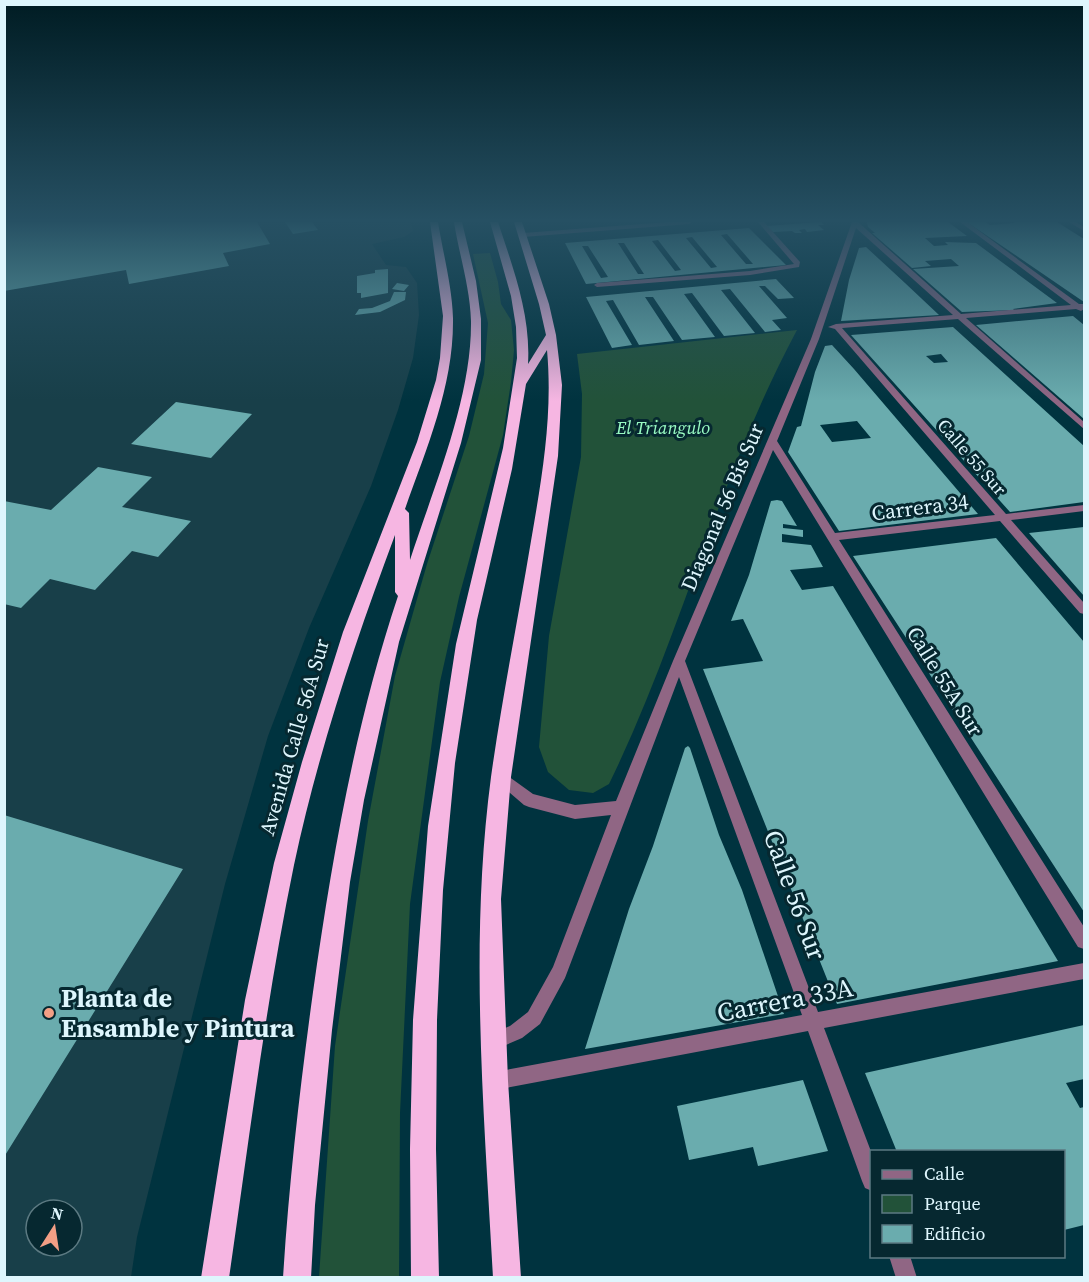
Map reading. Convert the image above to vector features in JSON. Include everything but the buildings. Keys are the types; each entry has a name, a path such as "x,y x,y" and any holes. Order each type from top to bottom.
{"highway":[{"name":"Avenida Calle 56A Sur","path":"215,1278 257,1000 284,863 311,762 351,632 423,442 442,380 446,358 448,316 443,282"},
{"path":"297,1278 301,1205 339,882 372,719 404,598 427,536 449,463 475,360 476,320 471,282"},
{"path":"425,1278 423,1223 427,948 445,766 460,660 505,471 519,387 522,359 521,332 509,282"},
{"path":"507,1278 495,1081 490,899 501,777 552,456 556,385 551,335 536,282"},
{"path":"519,387 551,335"},
{"path":"402,497 400,532 404,598"},
{"path":"423,1223 433,1278"}],"street":[{"path":"597,285 635,282"},
{"name":"Diagonal 56 Bis Sur","path":"494,1041 516,1032 534,1018 559,972 621,807 819,328 834,282"},
{"path":"921,282 1084,426"},
{"path":"1046,282 1082,308"},
{"path":"819,328 1082,308"},
{"name":"Calle 55 Sur","path":"836,326 1084,610"},
{"name":"Calle 55A Sur","path":"772,441 1084,941"},
{"name":"Carrera 34","path":"832,537 1084,508"},
{"name":"Calle 56 Sur","path":"679,662 870,1176"},
{"path":"501,777 530,800 574,812 621,807"},
{"name":"Carrera 33A","path":"495,1081 1084,970"},
{"path":"899,1258 907,1278"}],"shaded area":[{"path":"5,282 416,282 419,315 413,358 398,410 371,486 309,628 268,736 225,884 137,1237 131,1277 5,1278"}],"green space":[{"path":"479,282 498,282 501,304 511,320 514,350 511,382 503,435 459,597 440,682 410,904 400,1113 399,1277 319,1277 335,1046 368,821 395,676 427,564 469,436 484,374 488,323"},
{"name":"El Triangulo","path":"797,330 769,385 745,441 658,671 609,784 593,793 569,790 548,772 539,747 549,636 581,457 582,394 577,354"}],"place":[{"name":"Planta de Ensamble y Pintura","path":"49,1013"}]}
